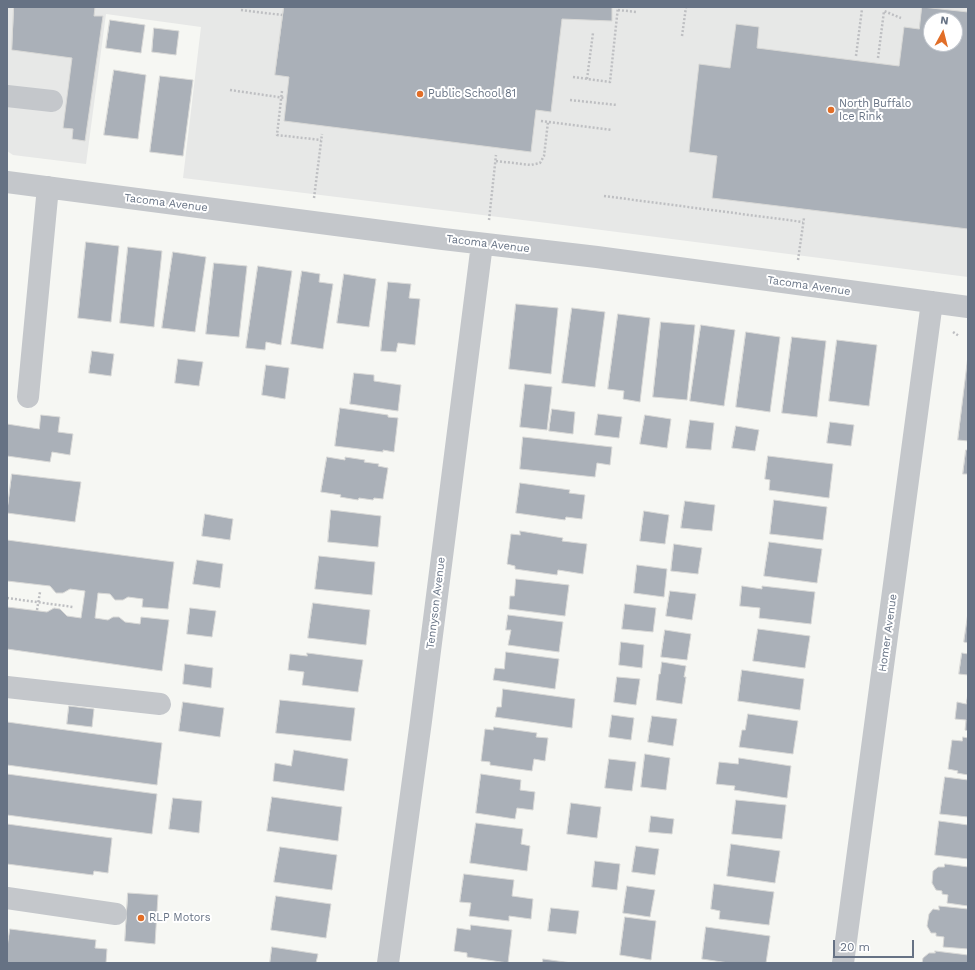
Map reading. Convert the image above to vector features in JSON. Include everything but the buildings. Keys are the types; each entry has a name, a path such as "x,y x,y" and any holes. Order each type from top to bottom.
{"street":[{"path":"7,96 52,101"},
{"name":"Tacoma Avenue","path":"7,182 968,307"},
{"path":"28,397 48,187"},
{"name":"Tennyson Avenue","path":"388,963 420,729 482,244"},
{"name":"Homer Avenue","path":"843,963 932,302"},
{"path":"7,688 160,704"},
{"path":"7,898 116,914"}],"path":[{"path":"682,36 686,7"},
{"path":"573,77 610,82 618,9 637,12"},
{"path":"856,56 862,9"},
{"path":"241,10 282,15"},
{"path":"878,58 884,11 900,18"},
{"path":"587,79 593,33"},
{"path":"230,90 285,98"},
{"path":"282,91 277,135 321,140"},
{"path":"570,100 617,105"},
{"path":"541,121 612,130"},
{"path":"496,161 531,165 540,163 544,156 548,122"},
{"path":"312,222 322,134"},
{"path":"489,219 496,155"},
{"path":"604,196 803,222"},
{"path":"798,264 804,218"},
{"path":"952,332 959,336"},
{"path":"37,610 40,592"},
{"path":"7,598 73,607"}],"shaded area":[{"path":"7,7 968,7 968,277 183,178 201,27 106,14 86,164 13,155 7,151"}],"place":[{"name":"Public School 81","path":"420,94"},
{"name":"North Buffalo Ice Rink","path":"831,110"},
{"name":"RLP Motors","path":"141,918"}]}
